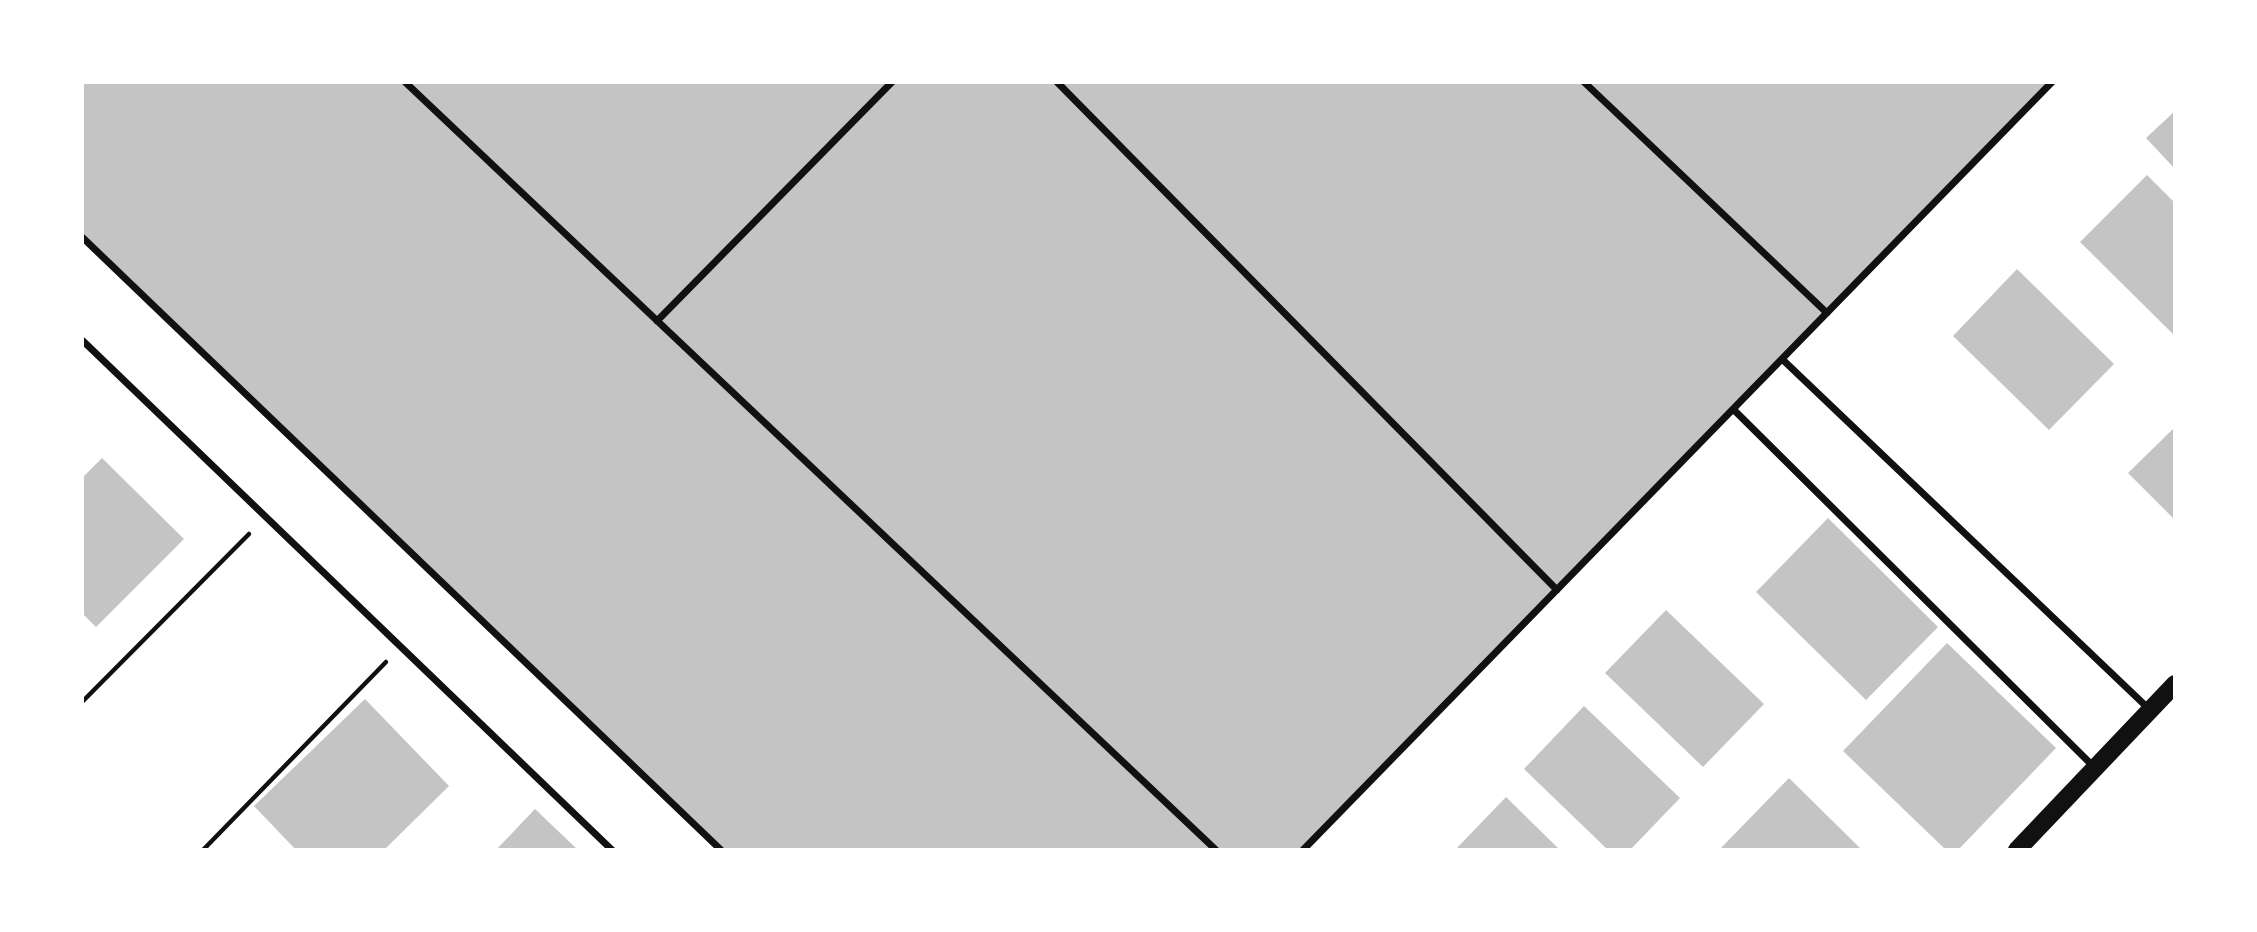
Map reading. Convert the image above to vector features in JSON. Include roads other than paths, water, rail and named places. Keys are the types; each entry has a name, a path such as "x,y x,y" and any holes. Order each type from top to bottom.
{"main road":[{"path":"2017,850 2175,684"}],"street":[{"path":"405,82 1216,850"},
{"path":"657,321 892,82"},
{"path":"1057,82 1557,590"},
{"path":"1584,82 1827,313"},
{"path":"1303,850 2052,82"},
{"path":"82,237 721,850"},
{"path":"82,340 612,850"},
{"path":"1782,359 2150,710"},
{"path":"1733,409 2095,768"}]}
